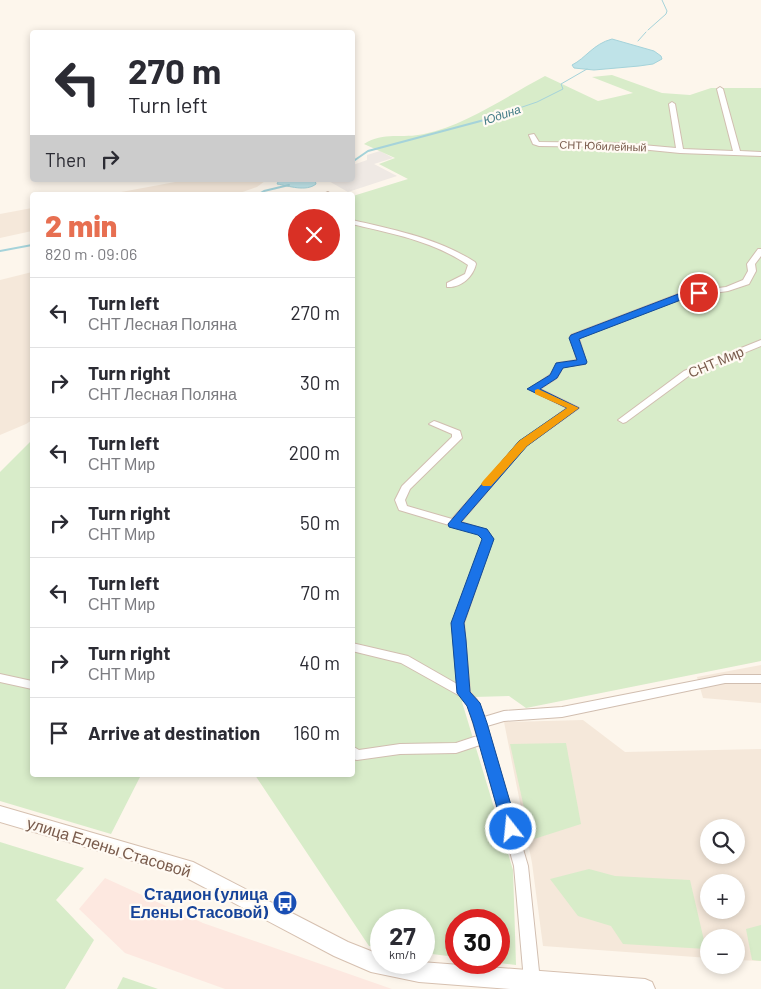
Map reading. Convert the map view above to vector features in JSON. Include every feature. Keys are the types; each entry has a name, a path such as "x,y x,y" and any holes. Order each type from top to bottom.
{"main road":[{"name":"улица Елены Стасовой","path":"0,814 186,868 341,949 371,962 420,972 645,989"}],"street":[{"path":"720,89 737,154"},
{"path":"672,104 680,150"},
{"name":"СНТ Юбилейный","path":"532,135 535,143 539,144 620,145 737,154 761,154"},
{"path":"355,223 417,238 450,249 472,264 471,273 450,285"},
{"path":"453,524 523,444 574,408 532,389 554,376 560,365 582,362 574,338 684,295 728,289 746,282 752,271 751,264 761,252"},
{"name":"СНТ Мир","path":"624,420 687,373 761,343"},
{"path":"434,424 458,433 457,438 406,488 400,500 404,508 483,532 488,539 458,623 464,693"},
{"path":"355,648 404,659 464,693 473,703 521,866 532,981"},
{"path":"0,678 30,685"},
{"path":"480,723 504,716 562,712 725,679 761,680"},
{"path":"355,753 357,755 400,749 456,748 484,738"}],"shaded area":[{"path":"380,151 393,158 374,164 397,176 348,192 330,182 355,182 355,164 367,160 367,155"},
{"path":"175,182 264,182 257,187 243,192 121,192"},
{"path":"30,208 30,231 0,238 0,214"},
{"path":"30,272 30,421 0,435 0,280"},
{"path":"761,665 761,703 703,698 697,677"},
{"path":"583,720 625,752 761,749 761,961 745,960 745,929 700,929 700,957 543,946 532,863 504,722"},
{"path":"105,878 203,923 392,989 225,989 125,953 79,909"}],"green space":[{"path":"612,75 662,93 690,95 711,88 761,88 761,661 526,708 509,696 474,697 462,702 513,870 516,965 510,964 510,909 445,909 445,956 435,954 435,909 370,909 369,946 256,777 355,777 355,195 408,179 379,164 395,158 364,144 386,136 408,136 440,130 471,117 545,76 598,101 633,93 592,77"},
{"path":"30,442 30,777 140,777 111,834 0,801 0,472"},
{"path":"566,743 581,824 531,840 510,744"},
{"path":"0,842 84,868 56,900 94,940 65,989 0,989"},
{"path":"589,869 615,876 690,880 701,929 700,949 623,944 611,926 578,916 550,879"},
{"path":"761,925 761,961 752,960 746,929"},
{"path":"123,977 158,989 117,989"}],"water":[{"path":"612,39 654,51 662,59 653,64 639,66 594,70 574,68 572,65 605,41"},
{"path":"278,182 316,182 316,184 307,188 297,188 277,184"}],"waterway":[{"name":"Юдина","path":"648,30 666,14 667,11 662,0"},
{"name":"Юдина","path":"638,41 646,32"},
{"name":"Юдина","path":"484,120 537,102 563,89 561,84 587,69"},
{"name":"Юдина","path":"355,160 368,151 488,119"},
{"name":"Юдина","path":"262,192 289,185"},
{"name":"Юдина","path":"0,251 30,245"}],"slow traffic":[{"path":"487,484 523,444 574,408 538,392"}],"place":[{"name":"Стадион (улица Елены Стасовой)","path":"285,903"}],"route":[{"path":"511,829 480,723 473,703 464,693 459,640 458,623 488,539 483,532 453,524 500,468 523,444 574,408 532,389 554,376 560,365 582,362 574,338 684,295 699,293"}]}
